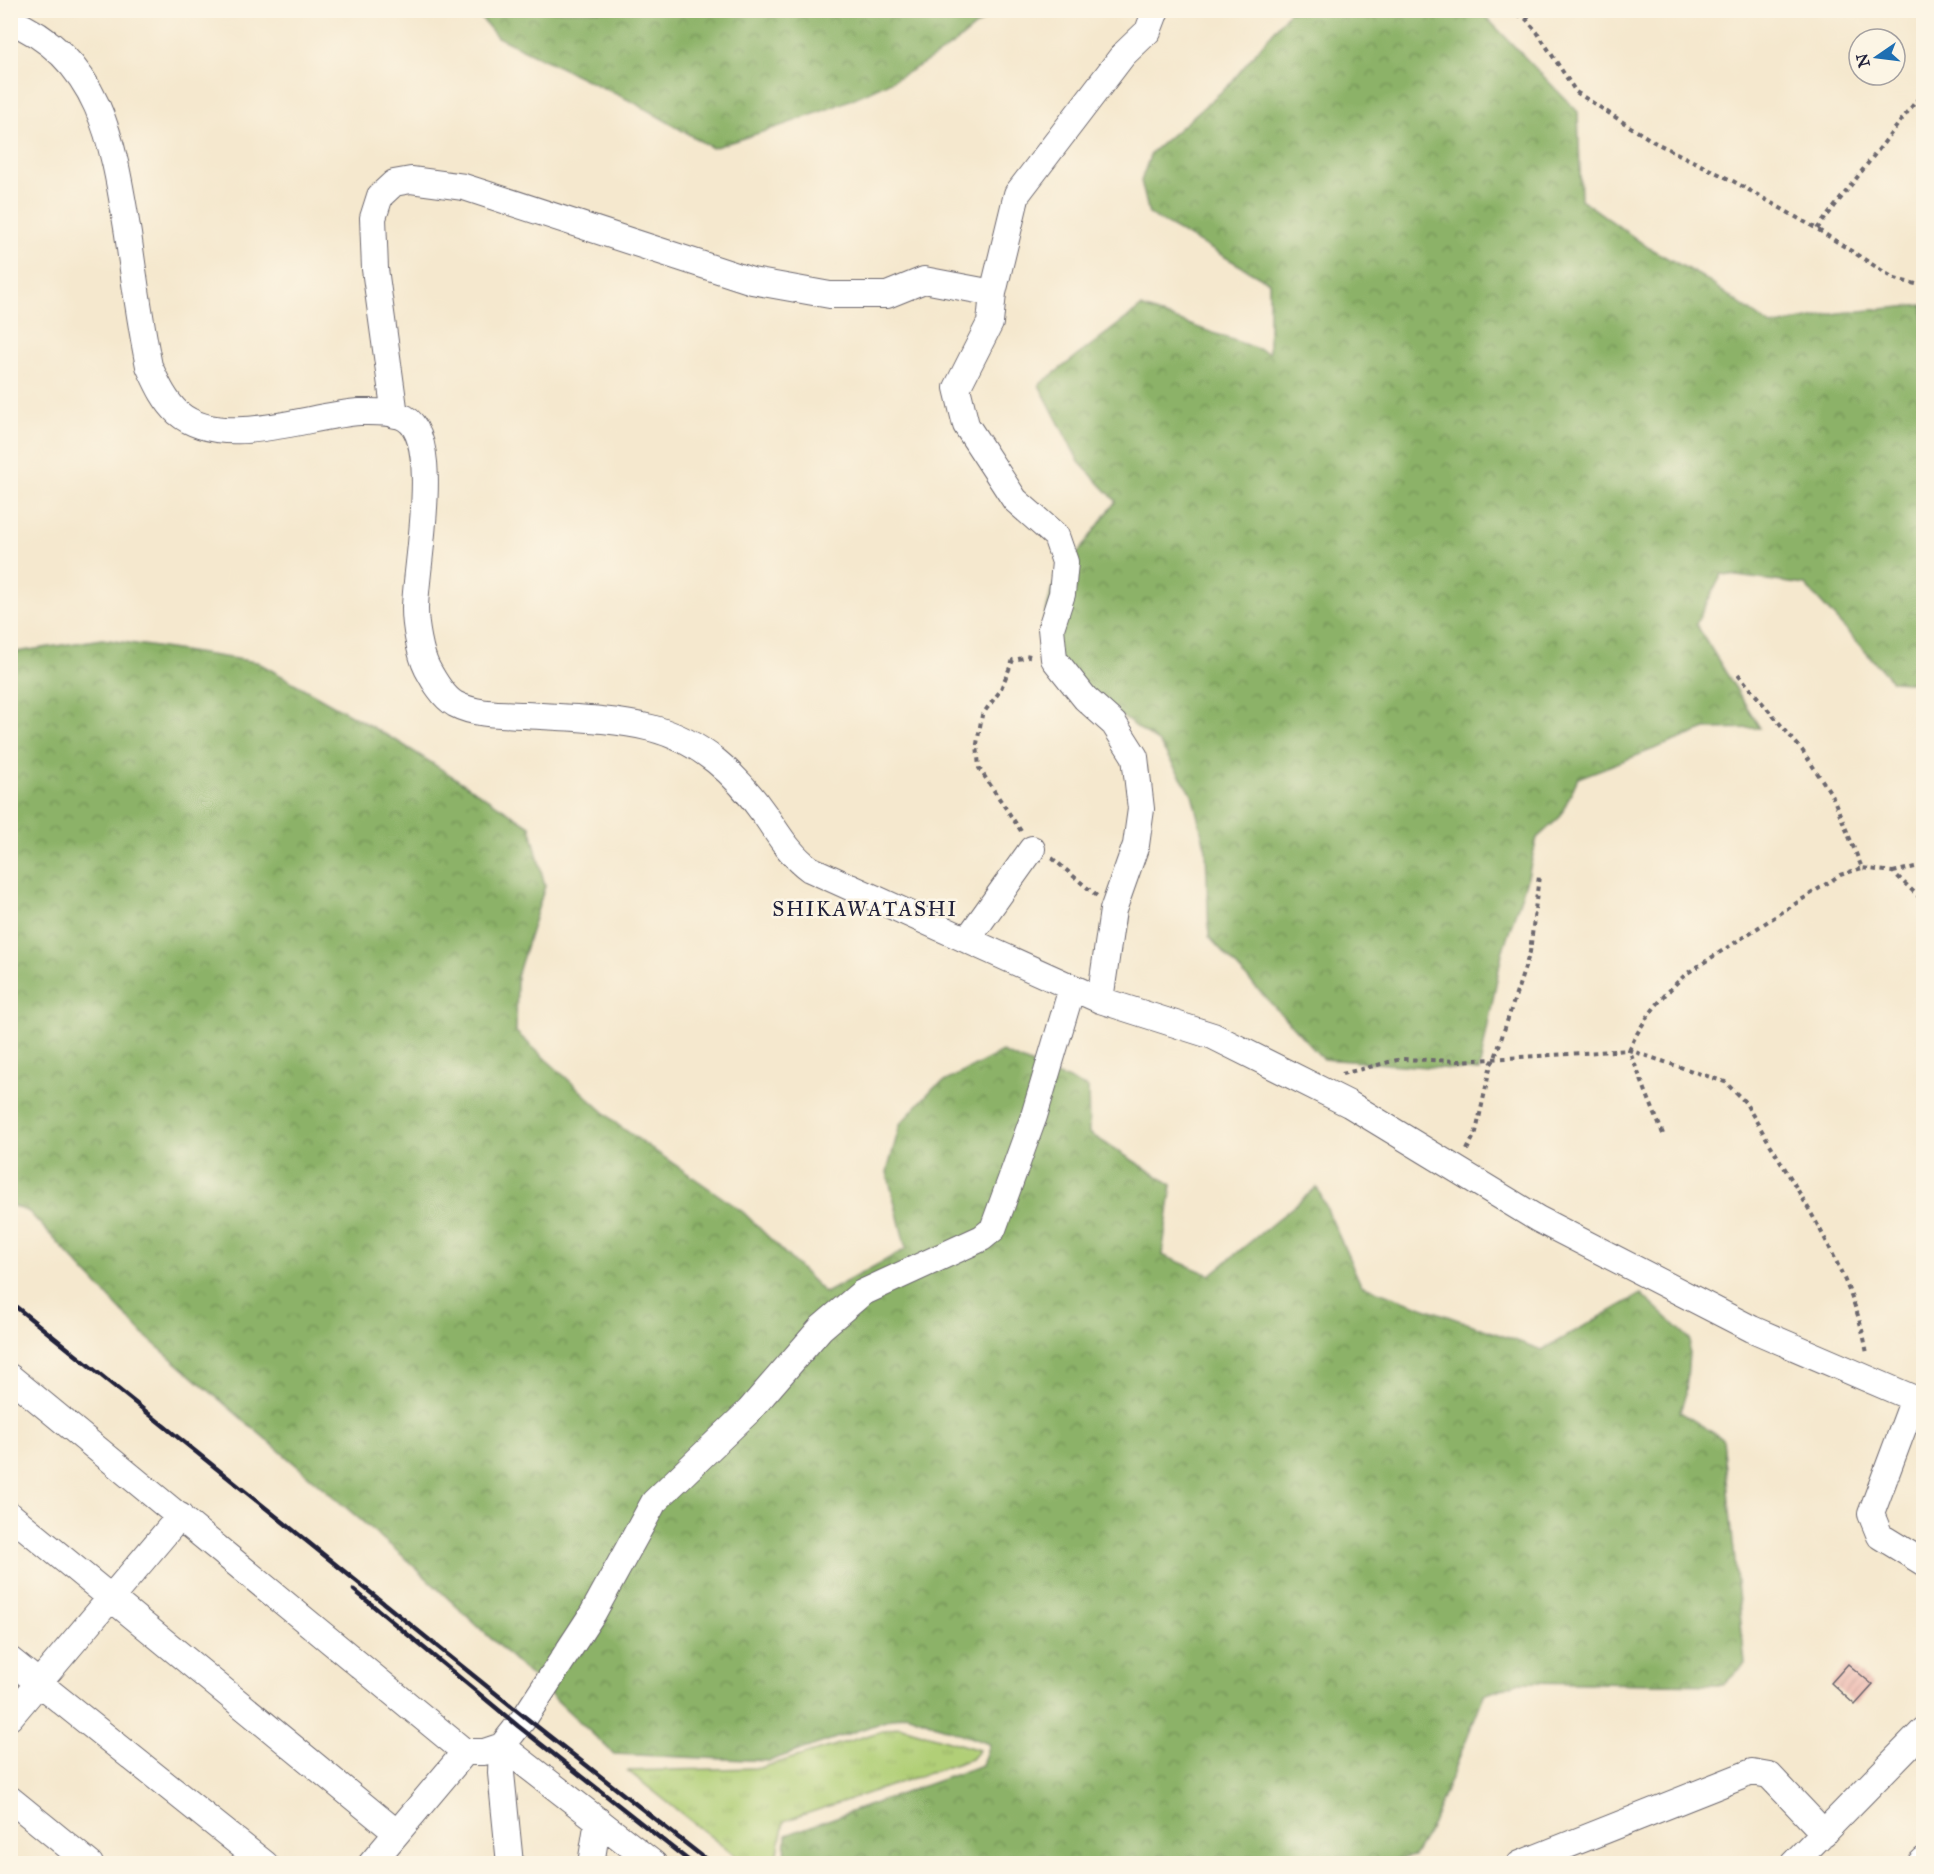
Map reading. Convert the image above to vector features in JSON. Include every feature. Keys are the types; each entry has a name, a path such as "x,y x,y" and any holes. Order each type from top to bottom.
{"street":[{"path":"1100,1000 1113,910 1136,845 1141,809 1135,757 1114,724 1085,698 1054,659 1051,628 1062,594 1065,562 1056,536 1015,500 966,425 960,408 957,388 990,323 993,293 1017,194 1116,63 1148,31 1156,10"},
{"path":"10,21 29,28 74,66 93,95 108,129 122,195 149,366 159,388 179,413 196,425 220,430 245,430 341,413 377,411 404,417 414,424 426,463 415,610 426,665 439,688 454,703 477,712 617,721 653,729 692,743 718,762 745,787 795,858 803,864 1100,1000 1213,1036 1349,1104 1538,1220 1732,1319 1919,1401 1871,1514 1880,1536 1923,1563"},
{"path":"394,415 375,269 373,218 380,196 394,183 411,180 464,187 752,281 830,296 887,295 924,280 993,293"},
{"path":"967,940 1032,849"},
{"path":"10,1377 465,1752 484,1752 502,1746 525,1717 593,1613 654,1502 749,1411 838,1310 862,1293 982,1238 993,1229 1034,1116 1072,988"},
{"path":"10,1515 397,1833"},
{"path":"10,1717 180,1516"},
{"path":"10,1660 265,1863"},
{"path":"1793,1863 1922,1734"},
{"path":"502,1746 654,1863"},
{"path":"502,1746 501,1773 510,1863"},
{"path":"371,1863 465,1752"},
{"path":"1520,1863 1752,1772 1769,1775 1824,1833"},
{"path":"10,1799 90,1863"},
{"path":"591,1863 598,1820"}],"path":[{"path":"1255,10 1271,14 1289,10"},
{"path":"1509,10 1526,19 1576,92 1654,142 1733,181 1817,229 1895,279 1923,286"},
{"path":"1526,19 1533,10"},
{"path":"1817,229 1923,91"},
{"path":"1029,648 1028,657 1013,660 1000,692 982,715 977,744 979,768 1032,849 1039,849 1058,861 1113,910"},
{"path":"1738,674 1802,750 1832,795 1862,868"},
{"path":"1663,1134 1629,1050 1639,1029 1668,990 1686,974 1840,875 1862,868 1893,872 1923,865"},
{"path":"1893,872 1918,896 1923,904"},
{"path":"1453,1166 1463,1157 1476,1132 1491,1064 1495,1058 1530,952 1539,876"},
{"path":"1309,1084 1401,1059 1460,1061 1629,1050 1725,1082 1745,1102 1834,1256 1864,1335 1871,1379"}],"green space":[{"path":"475,11 994,11 948,48 893,80 834,107 712,148 637,104 497,37"},
{"path":"1290,11 1482,13 1578,112 1581,199 1649,248 1702,277 1771,326 1839,313 1923,305 1923,683 1892,681 1805,585 1722,574 1696,624 1760,728 1706,729 1578,778 1560,817 1537,838 1528,876 1502,953 1479,1071 1323,1059 1209,937 1206,850 1192,794 1159,743 1086,691 1040,635 1052,588 1116,501 1079,462 1039,385 1141,307 1269,353 1269,282 1149,214 1141,181 1151,153 1229,85"},
{"path":"102,639 257,662 402,744 530,826 545,886 517,976 516,1032 618,1125 743,1212 825,1293 906,1249 887,1172 900,1124 934,1087 1002,1052 1088,1088 1089,1133 1172,1185 1162,1255 1210,1275 1317,1187 1361,1285 1542,1350 1641,1294 1690,1339 1686,1393 1680,1412 1723,1439 1745,1664 1723,1685 1520,1682 1484,1695 1431,1828 1414,1856 1380,1863 785,1863 786,1835 982,1765 989,1744 906,1714 769,1761 614,1754 404,1557 145,1336 29,1212 11,1205 10,653"},
{"path":"899,1726 979,1750 971,1759 784,1821 776,1863 744,1863 628,1771 760,1768"}],"building":[{"path":"1848,1664 1873,1685 1855,1705 1831,1683"}],"railway":[{"path":"10,1302 525,1717 712,1864"},
{"path":"354,1590 518,1726 693,1864"}],"district":[{"name":"SHIKAWATASHI","path":"865,909"}]}
